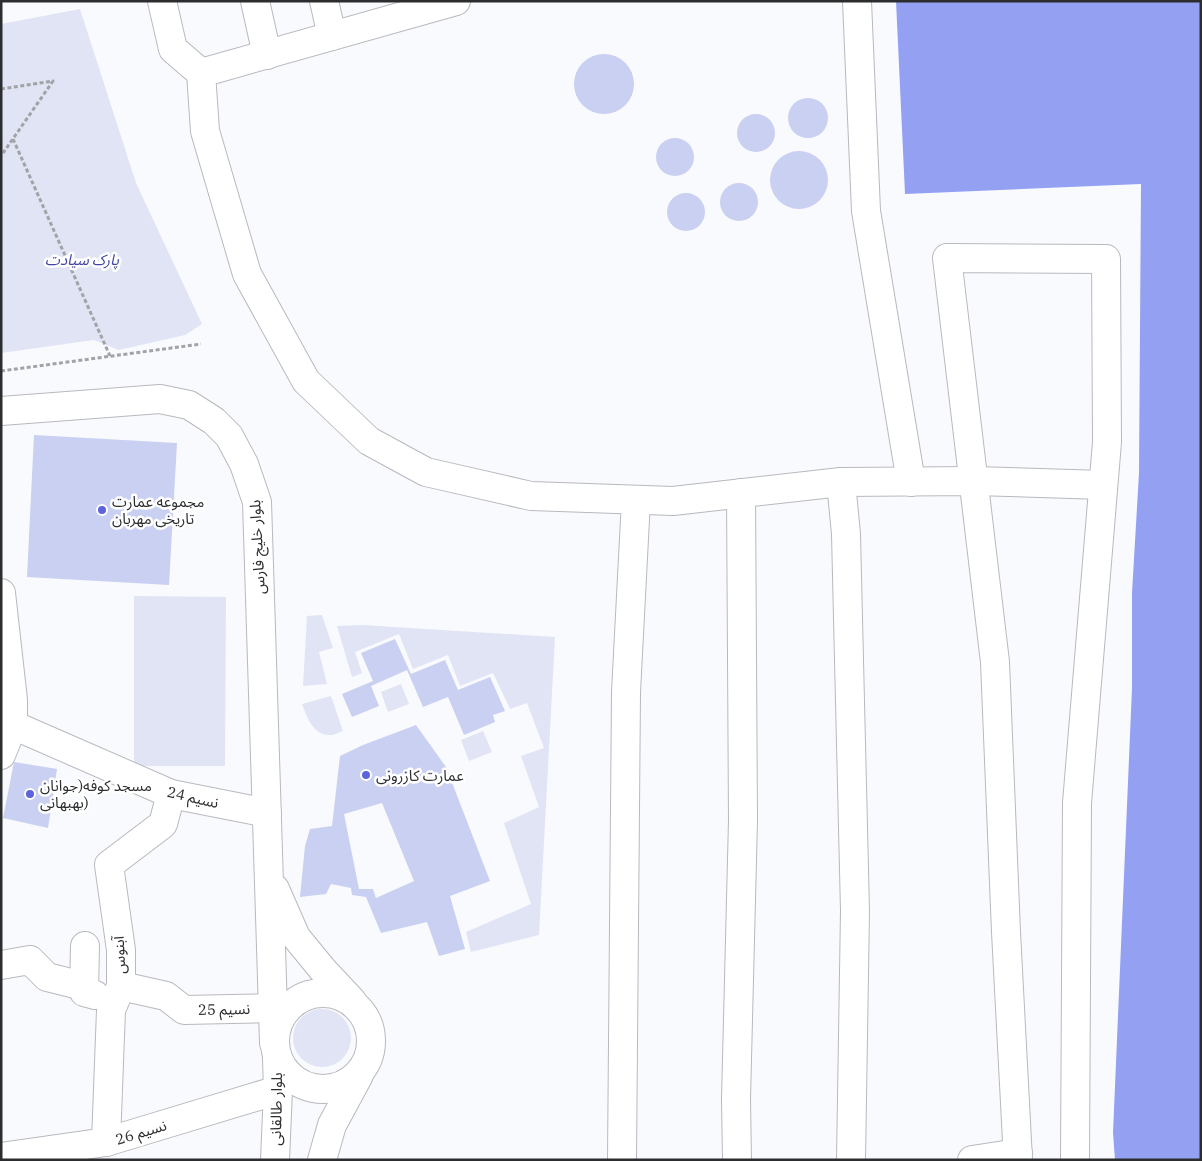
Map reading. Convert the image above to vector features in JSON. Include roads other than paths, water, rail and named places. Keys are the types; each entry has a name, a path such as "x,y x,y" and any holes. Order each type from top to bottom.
{"main road":[{"path":"162,1 173,49 201,73 205,131 247,274 306,381 369,441 426,472 531,496 673,501 841,482 974,481 1103,485"},
{"path":"255,1 267,55"},
{"path":"324,1 332,36"},
{"path":"201,73 332,36 410,8 456,1"},
{"path":"857,1 866,211 911,482"},
{"path":"972,1160 1018,1156 995,662 947,258 1106,259 1107,442 1077,803 1075,1160"},
{"name":"بلوار خلیج فارس","path":"1,411 160,399 189,405 214,421 230,436 244,464 257,502 273,1008"},
{"path":"841,482 846,534 855,911 851,1160"},
{"path":"737,1160 736,1099 743,820 741,493"},
{"path":"622,1160 626,692 636,500"},
{"path":"1,593 9,708 1,755"},
{"name":"نسیم 24","path":"9,708 171,794 266,813"},
{"name":"آبنوس","path":"106,1142 112,1010 118,993 121,950 110,865 163,824 171,794"},
{"path":"269,874 296,937 323,970 354,1003 364,1016 371,1030 372,1046 368,1062 332,1125 322,1160"},
{"path":"83,986 85,946"},
{"name":"نسیم 25","path":"1,965 30,960 47,977 83,986 84,992 166,996 184,1010 273,1008"},
{"path":"354,1003 340,996 324,992 309,995 295,1002 284,1013 276,1027 276,1051 286,1073 298,1083 314,1089 330,1090 346,1085 359,1075"},
{"name":"بلوار طالقانی","path":"273,1008 278,1090 275,1160"},
{"name":"نسیم 26","path":"1,1157 106,1142 278,1090"}],"water":[{"path":"896,1 1201,1 1201,1160 1115,1160 1113,1133 1132,688 1132,593 1139,473 1141,184 905,194"}],"place":[{"name":"مجموعه عمارت تاریخی مهربان","path":"102,510"},
{"name":"عمارت کازرونی","path":"366,775"},
{"name":"مسجد کوفه(جوانان بهبهانی)","path":"30,794"}],"park label":[{"name":"پارک سیادت","path":"82,259"}]}
